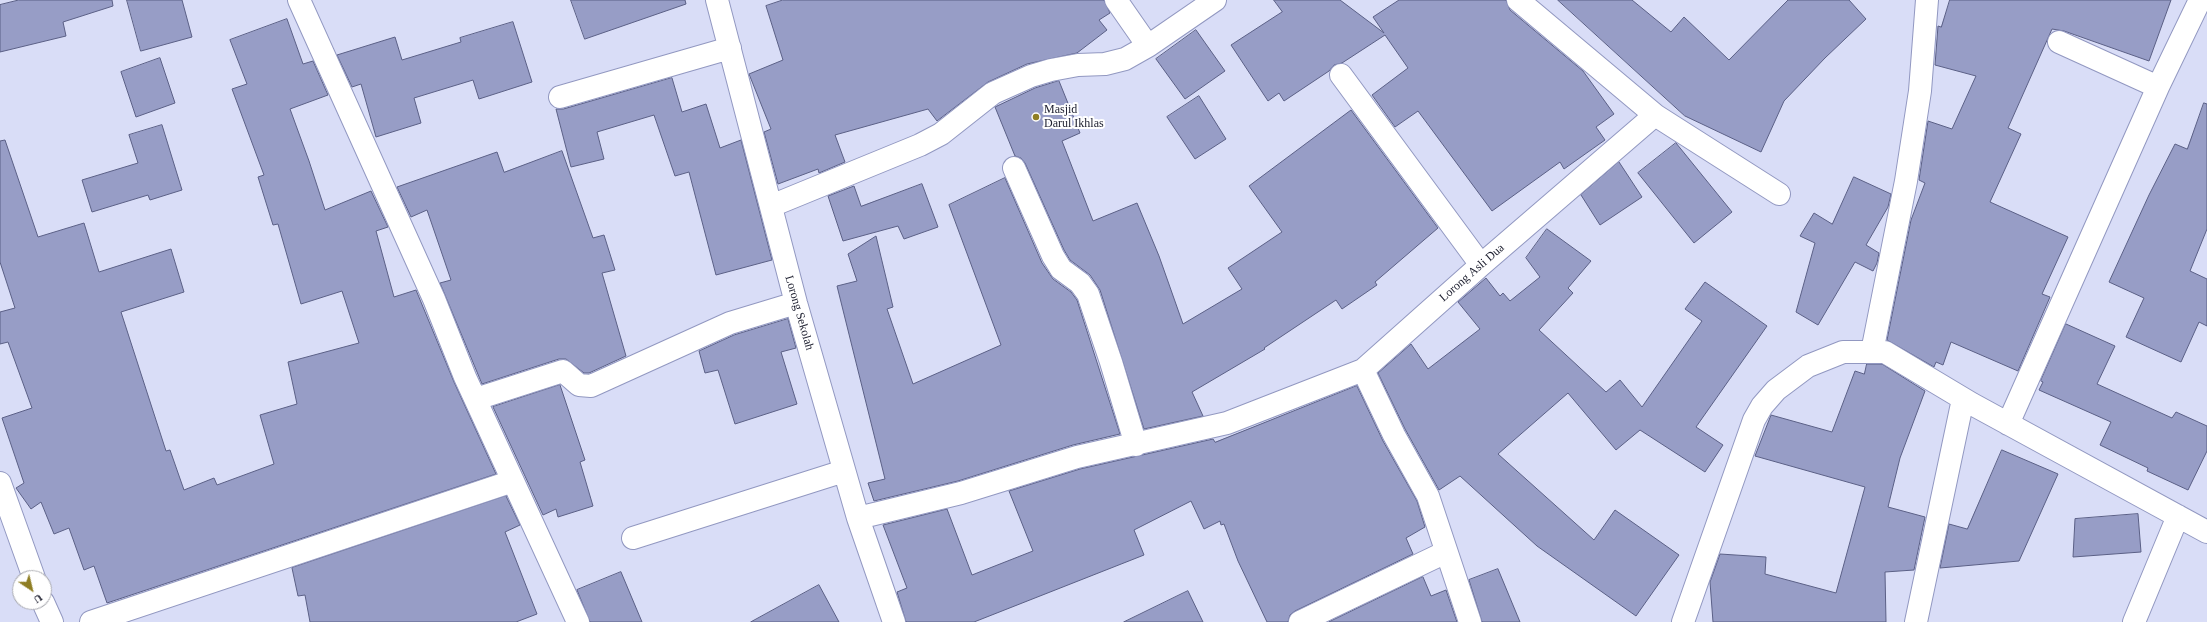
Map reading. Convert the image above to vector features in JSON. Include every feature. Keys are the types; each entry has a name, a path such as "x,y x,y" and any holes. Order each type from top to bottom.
{"street":[{"path":"299,0 430,292 465,378 578,622"},
{"name":"Lorong Sekolah","path":"717,0 796,303 858,518 894,622"},
{"path":"1116,0 1148,46"},
{"path":"770,206 920,145 941,134 993,93 1031,76 1051,70 1078,65 1105,64 1125,59 1148,46 1215,0"},
{"path":"1518,0 1656,115 1779,194"},
{"path":"1872,352 1908,174 1920,91 1927,0"},
{"path":"2008,424 2158,87 2200,0"},
{"path":"2059,42 2158,87"},
{"path":"560,97 730,48"},
{"path":"1341,75 1481,265"},
{"name":"Lorong Asli Dua","path":"1363,370 1481,265 1656,115"},
{"path":"1014,168 1053,256 1061,268 1080,283 1088,294 1111,362 1136,445"},
{"path":"476,399 563,371 578,385 591,386 730,322 796,303"},
{"path":"1683,622 1754,420 1762,406 1776,390 1808,366 1843,352 1885,352 1963,399 2207,532"},
{"path":"858,518 961,493 1077,458 1227,423 1363,370 1394,435 1428,496 1470,622"},
{"path":"1916,622 1963,399"},
{"path":"633,538 844,471"},
{"path":"91,622 513,481"},
{"path":"0,483 31,570"},
{"path":"2134,622 2178,516"},
{"path":"1300,622 1446,552"},
{"path":"47,610 52,622"}],"building":[{"path":"19,0 112,0 113,6 63,22 66,36 0,52 0,5"},
{"path":"127,0 182,0 192,37 141,51"},
{"path":"571,0 685,0 686,4 585,39"},
{"path":"783,0 1104,0 1110,13 1099,20 1107,30 1077,53 1027,64 988,82 937,121 928,109 835,135 845,162 819,173 818,169 778,184 764,132 771,129 749,74 783,60 766,6"},
{"path":"1274,0 1340,0 1384,33 1373,17 1399,0 1506,0 1510,10 1583,71 1614,114 1596,127 1605,140 1564,169 1560,162 1492,211 1418,111 1395,127 1372,95 1408,68 1385,35 1342,63 1334,65 1329,71 1284,101 1279,93 1268,101 1231,45 1282,12"},
{"path":"1558,0 1632,0 1671,32 1684,17 1729,60 1788,0 1849,0 1866,19 1825,58 1784,101 1761,152 1685,116"},
{"path":"1950,0 2171,0 2149,61 2064,31 2052,29 2008,128 2021,134 1990,202 2068,237 2042,294 2050,297 2018,371 1951,342 1943,365 1936,362 1934,367 1887,340 1911,220 1925,183 1919,180 1928,121 1952,129 1976,76 1935,65 1938,26 1941,27"},
{"path":"287,19 303,64 313,61 328,95 290,109 325,210 371,191 388,227 376,231 394,297 416,290 454,382 496,474 107,603 94,566 84,570 69,528 54,534 41,502 31,509 16,488 24,483 2,418 32,408 8,342 0,344 0,312 15,308 0,262 0,141 5,140 38,237 84,223 99,272 171,249 184,292 121,312 166,451 170,450 184,490 214,478 217,485 274,464 260,415 297,404 288,362 359,343 342,291 301,304 278,224 273,225 258,177 264,175 232,89 247,84 230,40"},
{"path":"513,22 532,82 479,99 473,80 414,98 421,123 376,137 361,84 352,87 337,55 395,37 402,60 461,42 460,38"},
{"path":"1196,30 1225,71 1185,99 1156,59"},
{"path":"160,58 175,103 136,117 121,72"},
{"path":"672,78 682,112 706,104 720,148 741,140 772,260 716,275 689,172 675,176 654,115 597,132 604,159 571,167 556,109 563,109"},
{"path":"1059,81 1080,133 1062,141 1093,221 1137,203 1159,256 1183,324 1242,289 1228,268 1282,232 1249,186 1351,110 1438,228 1375,282 1377,285 1342,309 1336,300 1264,348 1265,349 1192,392 1203,416 1144,429 1100,290 1090,275 1070,260 1064,250 1025,163 1021,158 1015,156 995,107 1035,88"},
{"path":"1199,96 1226,139 1195,159 1167,117"},
{"path":"2204,103 2207,104 2207,229 2190,271 2207,279 2207,326 2199,322 2181,362 2126,337 2144,298 2109,282 2149,195 2175,144 2187,149"},
{"path":"162,125 182,190 150,200 148,195 92,212 82,180 138,163 129,135"},
{"path":"1676,143 1732,212 1694,243 1638,173"},
{"path":"562,151 593,238 604,235 615,270 602,273 626,356 589,373 584,373 566,359 559,359 482,384 440,283 451,280 427,210 411,217 397,187 497,152 504,172"},
{"path":"1619,162 1642,197 1600,225 1581,195"},
{"path":"1854,177 1891,194 1888,207 1866,245 1879,253 1877,263 1873,271 1855,262 1818,325 1796,312 1815,243 1800,236 1814,213 1832,224"},
{"path":"1005,178 1042,263 1053,279 1071,292 1077,300 1120,434 1073,445 958,481 874,501 868,483 885,479 837,286 857,281 848,254 876,236 893,307 887,309 913,384 1001,345 949,205"},
{"path":"922,184 938,227 904,239 898,226 843,241 828,196 854,186 861,206"},
{"path":"1547,229 1591,261 1568,288 1573,293 1539,330 1606,392 1620,380 1642,407 1702,321 1685,309 1705,282 1767,326 1696,427 1723,445 1705,472 1640,430 1616,450 1568,393 1498,454 1594,540 1615,510 1679,555 1636,616 1537,546 1460,476 1439,490 1405,429 1378,373 1411,344 1428,369 1480,329 1458,302 1486,278 1500,296 1503,293 1510,301 1540,277 1526,258"},
{"path":"788,319 796,348 781,352 797,404 735,424 718,370 705,373 699,351 734,335"},
{"path":"2066,324 2115,346 2097,384 2172,418 2176,412 2207,426 2207,451 2188,490 2147,471 2148,468 2100,445 2111,422 2039,390 2043,382 2041,381"},
{"path":"1867,364 1882,364 1925,391 1900,458 1888,507 1925,517 1914,570 1885,572 1886,622 1713,622 1710,582 1720,554 1766,557 1765,574 1836,593 1865,487 1755,456 1771,415 1832,432 1855,371 1864,374"},
{"path":"560,385 585,460 580,462 593,506 558,517 556,509 543,515 493,407"},
{"path":"1357,386 1383,441 1417,501 1425,527 1406,538 1413,554 1295,611 1290,615 1288,622 1267,622 1238,561 1224,524 1221,525 1220,521 1204,529 1191,501 1134,530 1144,555 974,622 906,622 897,592 907,588 883,525 947,509 972,575 1033,551 1009,491 1080,469 1213,439 1215,442"},
{"path":"2002,450 2058,474 2019,561 1940,568 1949,524 1967,529"},
{"path":"506,496 520,525 505,532 537,614 516,622 310,622 305,595 298,596 292,568"},
{"path":"2138,514 2141,552 2073,557 2075,519"},
{"path":"1498,569 1520,622 1482,622 1469,580"},
{"path":"621,572 642,622 590,622 577,590"},
{"path":"1423,577 1431,596 1446,590 1457,622 1329,622"},
{"path":"819,585 839,622 751,622"},
{"path":"1188,591 1203,622 1124,622"}],"place":[{"name":"Masjid Darul Ikhlas","path":"1036,117"}]}
